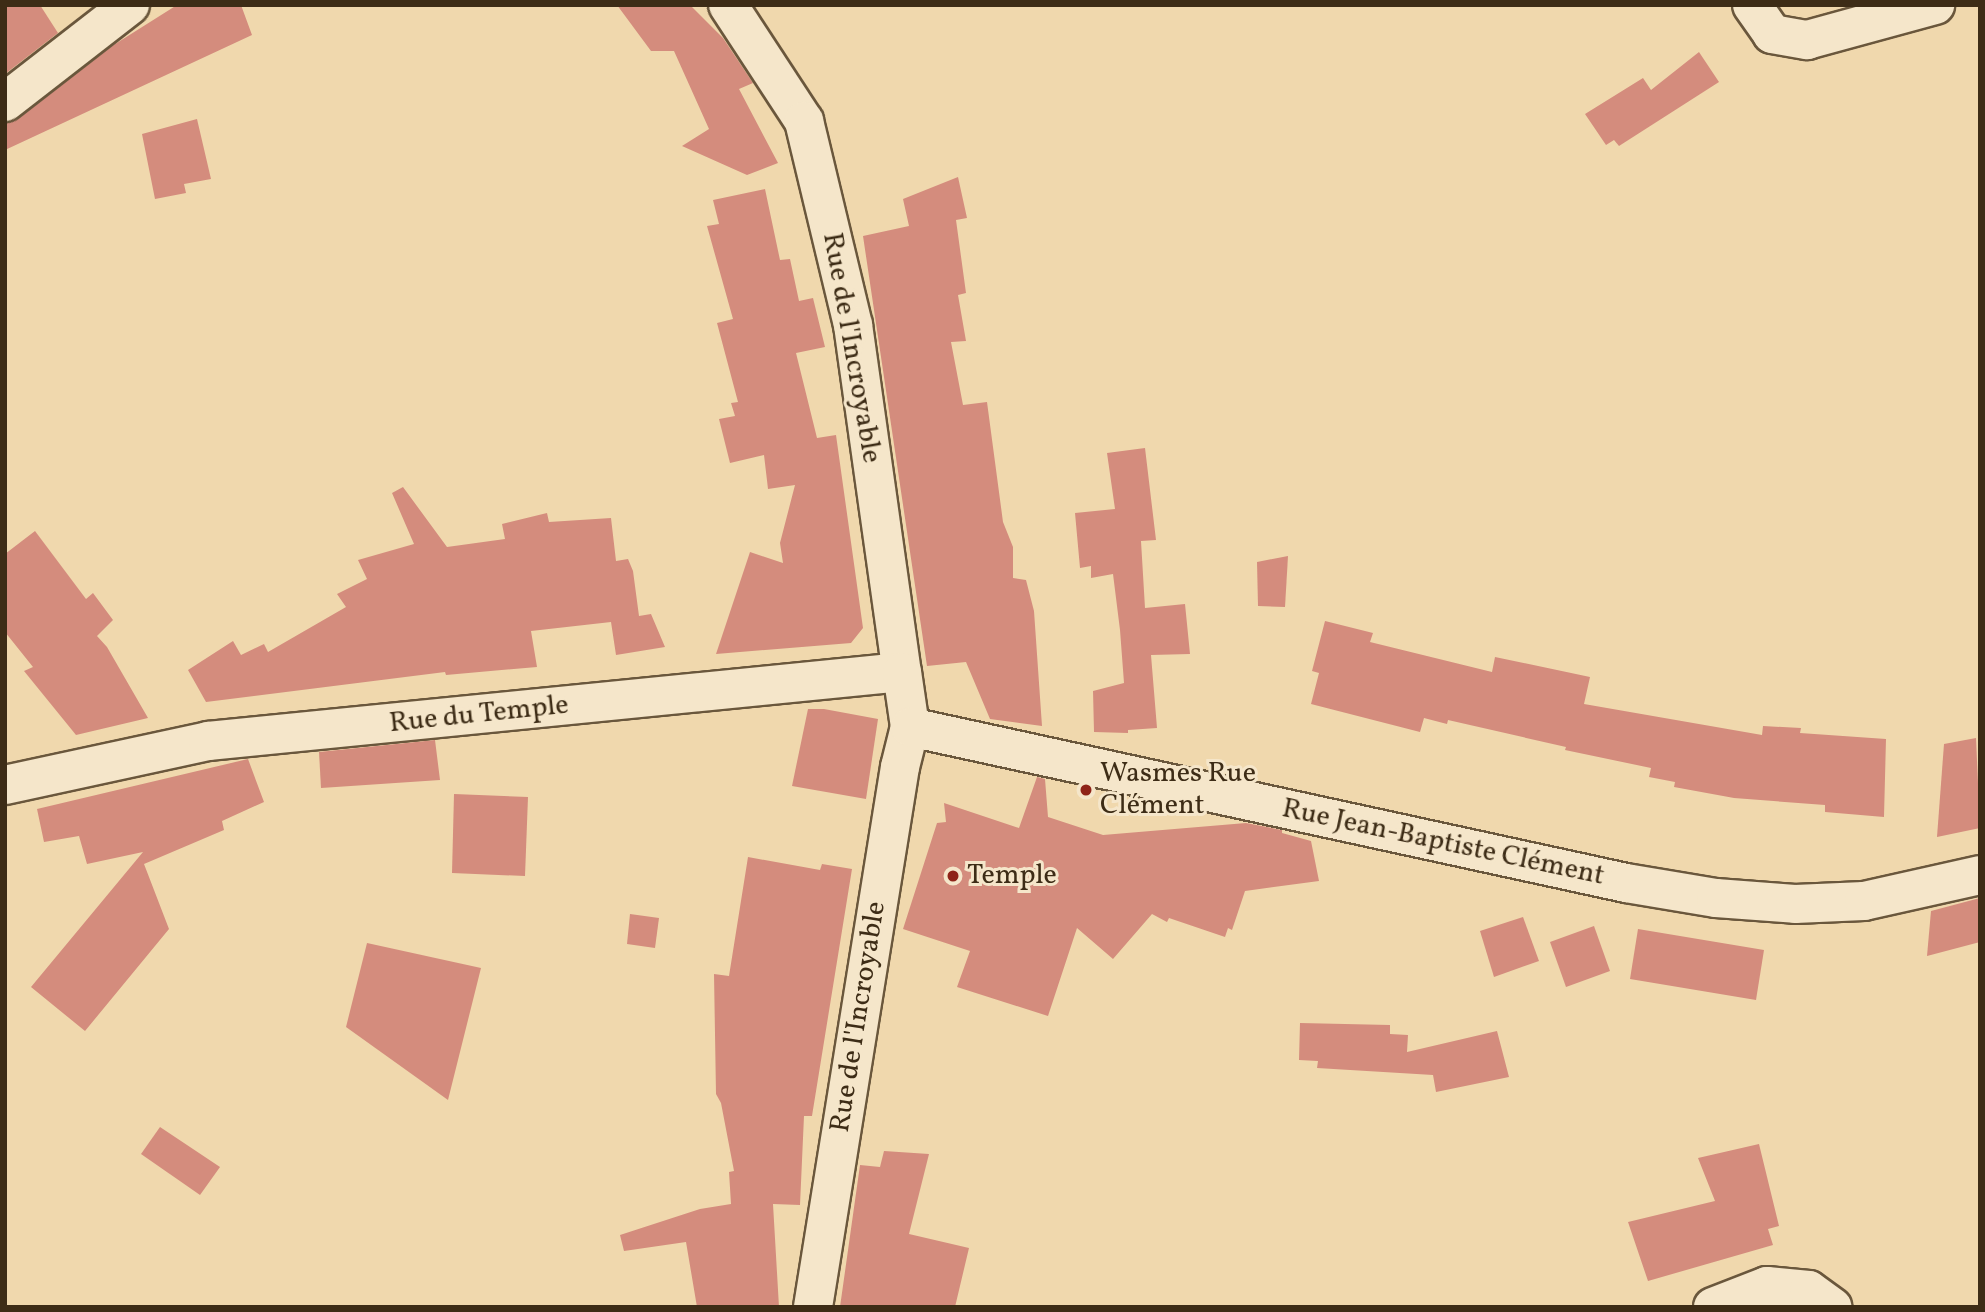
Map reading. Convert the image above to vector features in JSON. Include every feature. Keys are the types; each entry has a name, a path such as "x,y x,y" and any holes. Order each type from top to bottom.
{"street":[{"path":"5,102 130,5"},
{"name":"Rue de l'Incroyable","path":"728,5 804,121 853,325 902,672"},
{"path":"1752,5 1772,34 1807,40 1935,5"},
{"path":"902,672 910,727"},
{"name":"Rue du Temple","path":"5,785 208,741 902,672"},
{"name":"Rue de l'Incroyable","path":"813,1307 900,767 910,727"},
{"name":"Rue Jean-Baptiste Clément","path":"910,727 1626,883 1716,898 1795,904 1864,901 1980,875"},
{"path":"1713,1307 1767,1286 1810,1290 1832,1307"}],"building":[{"path":"5,5 40,5 58,33 5,74"},
{"path":"177,5 241,5 252,35 5,150 5,123 18,119 112,46"},
{"path":"617,5 690,5 723,38 753,83 739,89 778,163 747,175 682,146 709,129 674,51 651,51"},
{"path":"1699,52 1719,82 1619,146 1614,140 1606,145 1585,114 1643,78 1651,90"},
{"path":"197,119 211,179 184,184 186,193 155,199 142,134"},
{"path":"958,177 967,218 956,220 966,293 958,295 966,341 951,342 963,405 987,402 1003,522 1013,547 1013,578 1026,580 1034,611 1042,726 990,719 966,662 927,666 863,236 909,226 903,199"},
{"path":"765,189 780,260 790,259 799,301 813,298 825,347 796,353 817,438 836,435 863,628 851,643 716,654 750,552 783,563 780,543 795,485 768,489 764,455 730,463 719,419 735,416 731,403 738,402 717,323 733,319 707,226 719,224 713,200"},
{"path":"1145,448 1156,540 1141,541 1145,608 1185,604 1190,654 1151,655 1157,728 1128,730 1128,733 1094,732 1093,691 1124,683 1120,630 1113,574 1091,578 1091,566 1080,568 1075,513 1115,509 1107,453"},
{"path":"403,487 447,547 505,539 502,524 547,513 549,522 611,518 616,561 628,559 633,571 639,616 651,614 665,647 616,655 611,622 531,631 537,667 446,675 445,672 206,702 188,670 233,641 241,655 264,644 268,652 346,607 337,594 367,579 358,560 414,544 392,493"},
{"path":"35,531 86,599 93,593 113,620 97,636 107,647 148,718 76,735 24,671 33,667 5,632 5,554"},
{"path":"1288,556 1285,607 1258,606 1257,562"},
{"path":"1325,621 1373,633 1370,642 1492,672 1495,657 1590,677 1584,704 1762,735 1763,726 1801,728 1800,733 1886,739 1884,817 1825,812 1825,805 1734,798 1674,787 1675,782 1649,777 1651,768 1565,750 1566,747 1448,720 1447,724 1424,718 1420,732 1311,704 1319,673 1312,671"},
{"path":"808,709 824,709 878,719 866,799 792,786"},
{"path":"1976,738 1980,828 1937,837 1944,744"},
{"path":"435,740 440,780 321,788 319,752"},
{"path":"248,759 264,802 222,821 224,830 144,864 169,929 85,1031 31,987 143,852 87,864 79,836 44,842 37,809"},
{"path":"1037,777 1045,779 1048,817 1103,835 1246,823 1282,830 1282,833 1311,841 1319,881 1245,891 1232,930 1228,928 1225,937 1169,918 1167,922 1152,914 1113,959 1077,928 1048,1016 957,987 970,951 903,929 937,823 946,822 944,803 1019,828"},
{"path":"454,794 528,797 525,876 452,873"},
{"path":"748,857 820,870 822,864 852,869 812,1116 804,1116 800,1205 773,1204 779,1307 697,1307 686,1242 624,1251 620,1235 700,1209 731,1204 729,1172 734,1171 721,1103 716,1094 714,974 729,976"},
{"path":"1980,898 1980,942 1927,956 1931,911"},
{"path":"630,914 659,918 655,948 627,944"},
{"path":"1523,917 1539,961 1494,977 1480,931"},
{"path":"1594,926 1610,971 1566,987 1550,942"},
{"path":"1638,929 1764,950 1756,1000 1630,979"},
{"path":"367,943 481,968 448,1100 346,1027"},
{"path":"1300,1023 1390,1025 1390,1034 1408,1035 1407,1052 1497,1031 1509,1077 1436,1092 1433,1075 1317,1068 1318,1061 1299,1060"},
{"path":"160,1127 220,1167 200,1195 141,1154"},
{"path":"1759,1144 1779,1226 1768,1229 1773,1245 1648,1281 1628,1222 1715,1201 1698,1158"},
{"path":"884,1151 929,1154 909,1234 969,1248 955,1307 840,1307 860,1165 880,1167"}],"place":[{"name":"Wasmes Rue Clément","path":"1086,790"},
{"name":"Temple","path":"953,876"}]}
